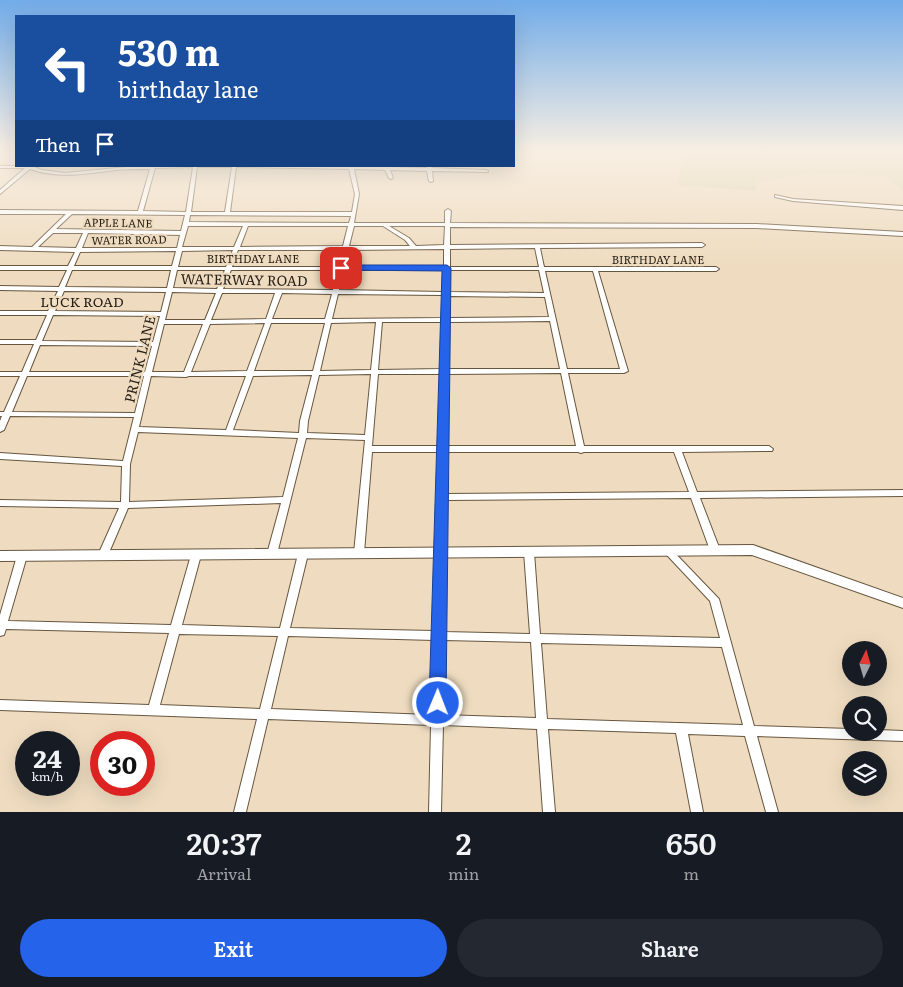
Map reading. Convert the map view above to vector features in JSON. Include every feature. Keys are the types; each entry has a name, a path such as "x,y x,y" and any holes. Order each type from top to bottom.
{"main road":[{"path":"0,556 753,550 903,603"}],"street":[{"path":"140,213 146,189"},
{"name":"PRINK LANE","path":"103,555 125,505 126,464 155,344 176,269 192,189"},
{"path":"228,214 231,189"},
{"path":"272,554 303,435 316,372 352,225 357,194 356,189"},
{"path":"776,196 793,200 903,208"},
{"path":"435,812 448,211"},
{"path":"0,212 70,214 354,214"},
{"path":"32,249 70,214"},
{"path":"186,224 757,226 903,234"},
{"path":"186,375 246,224"},
{"path":"383,225 408,239 414,246"},
{"name":"APPLE LANE","path":"51,231 184,233"},
{"path":"0,430 3,414 24,374 86,232"},
{"name":"WATER ROAD","path":"0,248 78,250 180,247 702,245"},
{"path":"537,246 581,450"},
{"name":"BIRTHDAY LANE","path":"0,268 716,269"},
{"path":"0,374 148,376 376,371 624,371 595,269"},
{"name":"WATERWAY ROAD","path":"0,288 548,295"},
{"path":"229,432 279,292"},
{"name":"LUCK ROAD","path":"0,313 207,321 553,319"},
{"path":"359,554 379,320"},
{"path":"0,342 155,344"},
{"path":"3,414 138,415"},
{"path":"135,429 369,438"},
{"path":"368,449 769,449"},
{"path":"677,449 715,550"},
{"path":"0,456 126,464"},
{"path":"442,498 903,493"},
{"path":"0,503 125,505 285,500"},
{"path":"668,551 714,599 772,812"},
{"path":"529,552 549,812"},
{"path":"240,812 303,554"},
{"path":"154,710 196,555"},
{"path":"22,556 1,627 176,629 726,643"},
{"path":"0,705 903,736"},
{"path":"681,729 698,812"}],"sand":[{"path":"727,189 756,189 755,191"}],"route":[{"path":"341,268 447,268 438,703"}]}
